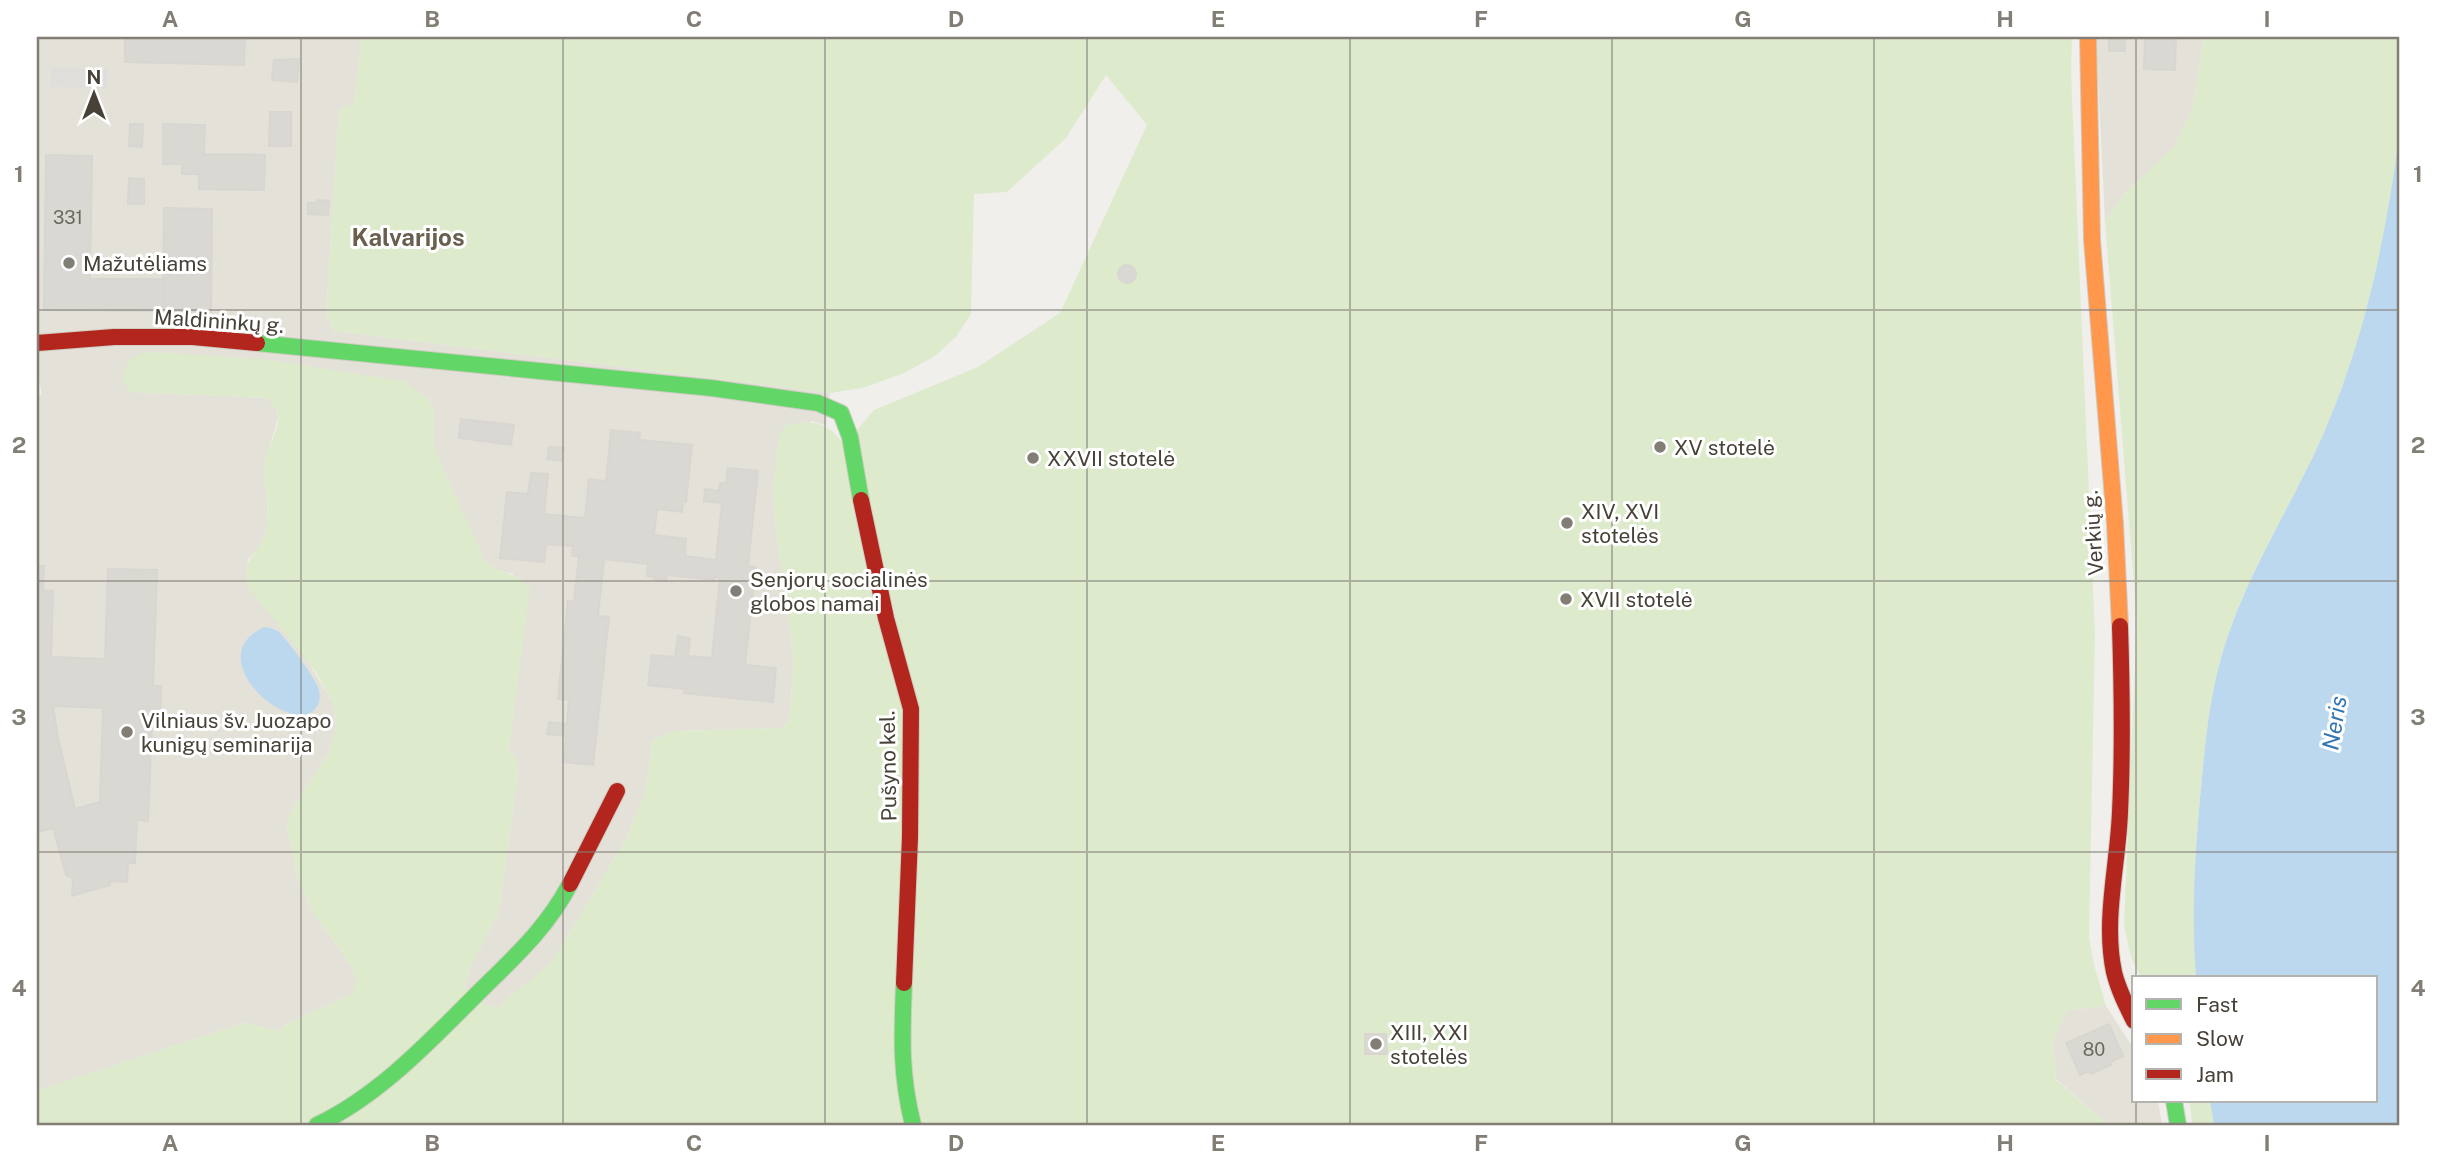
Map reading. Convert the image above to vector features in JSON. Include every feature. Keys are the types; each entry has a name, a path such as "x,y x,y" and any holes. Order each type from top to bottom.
{"street":[{"name":"Verkių g.","path":"2088,37 2090,205 2122,659 2120,815 2111,915 2111,962 2132,1016"},
{"name":"Maldininkų g.","path":"37,343 114,337 193,337 711,388 818,402 841,413"},
{"name":"Pušyno kel.","path":"841,413 859,473 865,521 886,618 911,709 910,837 901,1054 906,1097 913,1125"},
{"path":"317,1125 336,1116 409,1062 511,963 541,930 562,899 617,791"},
{"path":"2174,1102 2178,1125"}],"shaded area":[{"path":"37,37 362,37 353,111 339,111 326,314 334,331 830,393 826,425 811,421 773,486 774,513 794,661 789,720 783,728 674,731 653,740 645,793 625,841 552,962 497,1009 471,999 465,985 470,967 499,912 519,765 509,750 513,574 492,568 479,551 434,448 434,409 427,398 131,392 267,398 276,407 278,418 265,462 268,525 262,543 247,561 333,703 336,728 328,754 289,814 287,826 298,881 313,912 352,967 357,981 352,994 285,1025 280,1031 244,1023 37,1091 37,395 42,395 37,370"},
{"path":"2096,37 2204,37 2192,111 2174,147 2126,192 2105,221"},
{"path":"51,68 107,69 107,88 51,87"},
{"path":"2106,1006 2132,1046 2132,1102 2158,1102 2162,1125 2108,1125 2056,1079 2053,1040 2067,1010"}],"green space":[{"path":"362,37 2072,37 2071,73 2095,635 2089,937 2106,1006 2067,1010 2053,1040 2056,1080 2108,1125 37,1125 37,1091 244,1023 280,1031 285,1025 352,994 356,981 352,967 313,912 298,881 287,826 289,814 328,754 336,728 333,703 315,671 248,587 246,577 249,562 267,528 265,463 277,427 277,410 266,398 131,392 125,383 124,373 131,359 140,354 154,352 270,360 403,381 427,398 434,409 434,448 485,561 519,578 530,588 509,749 519,765 499,912 470,967 465,985 471,999 497,1008 552,962 625,841 645,793 653,740 674,731 783,728 789,720 794,661 774,513 773,486 779,435 785,426 803,422 819,424 832,431 844,445 874,410 978,367 1060,313 1147,125 1106,75 1066,138 1007,192 974,194 971,314 956,337 935,356 902,374 862,388 830,393 334,331 326,314 339,111 348,104 353,109"},
{"path":"2204,37 2400,37 2401,120 2396,171 2365,313 2332,413 2309,465 2253,573 2230,629 2217,674 2206,739 2197,836 2194,907 2196,976 2140,976 2131,957 2124,925 2137,622 2105,221 2126,192 2174,147 2192,111"},
{"path":"2190,1102 2210,1102 2214,1125 2192,1125"}],"water":[{"name":"Neris","path":"2400,131 2400,1125 2214,1125 2210,1102 2378,1102 2378,976 2196,976 2194,883 2206,739 2221,658 2241,601 2309,465 2337,400 2362,325 2388,209"},
{"path":"264,627 279,632 314,680 320,698 314,710 302,715 286,712 255,690 244,673 241,657 246,640"}],"building":[{"path":"125,37 245,37 244,65 125,62"},
{"path":"2109,37 2125,37 2125,51 2109,51"},
{"path":"2145,37 2176,37 2175,70 2144,69"},
{"path":"299,59 297,82 272,80 274,60"},
{"path":"270,112 291,112 291,146 269,146"},
{"path":"130,124 143,124 142,147 129,146"},
{"path":"163,124 205,125 204,154 265,155 264,190 199,189 199,174 182,174 182,164 163,164"},
{"path":"46,155 92,156 90,279 163,279 163,311 44,310"},
{"path":"129,178 144,179 144,204 128,204"},
{"path":"318,200 329,201 328,215 308,214 308,203 317,203"},
{"path":"164,208 212,209 211,312 163,311"},
{"path":"1127,265 1133,268 1136,274 1133,280 1127,283 1121,280 1118,274 1121,268"},
{"path":"461,419 514,425 511,445 459,438"},
{"name":"Senjorų socialinės globos namai","path":"611,430 640,433 639,440 692,445 686,502 683,502 682,512 657,509 654,535 686,539 685,556 716,560 722,503 704,501 705,489 719,491 720,483 726,483 728,468 758,471 748,566 756,567 745,665 776,668 773,702 684,693 685,689 648,685 652,655 675,657 678,636 690,638 688,656 712,658 720,578 714,577 714,580 667,575 666,581 647,576 648,564 604,559 598,616 609,617 593,765 564,762 566,736 547,734 549,722 567,724 569,700 558,699 568,601 574,602 579,556 572,556 573,546 546,544 544,562 500,558 507,492 528,494 531,473 548,474 544,514 585,518 589,479 606,481"},
{"name":"XV stotelė","path":"1660,438 1668,446 1660,455 1651,448"},
{"path":"549,447 564,448 562,461 547,459"},
{"name":"XXVII stotelė","path":"1028,451 1040,453 1038,465 1026,463"},
{"name":"Vilniaus šv. Juozapo kunigų seminarija","path":"37,566 44,566 43,590 53,591 51,657 105,659 108,569 157,570 153,686 161,686 160,726 152,725 148,821 137,820 135,863 128,863 127,882 110,881 110,885 72,896 73,878 66,875 53,828 38,832","holes":["53,706 103,708 100,802 75,809"]},
{"path":"2109,1024 2123,1056 2091,1074 2089,1071 2080,1075 2066,1043"},
{"name":"XIII, XXI stotelės","path":"1365,1034 1386,1034 1387,1054 1365,1054"}],"traffic: fast":[{"path":"257,343 711,388 818,403 841,413 850,437 861,500"},
{"path":"317,1125 361,1099 420,1051 526,944 550,916 570,884"},
{"path":"904,983 904,1071 913,1125"},
{"path":"2174,1102 2178,1125"}],"traffic: slow":[{"path":"2088,37 2092,240 2115,524 2120,626"}],"traffic: jam":[{"path":"37,343 114,337 193,337 257,343"},
{"path":"861,500 886,618 911,709 910,837 904,983"},
{"path":"2120,626 2121,789 2110,933 2114,972 2132,1017"},
{"path":"570,884 617,791"}],"place":[{"name":"Mažutėliams","path":"69,263"},
{"name":"XV stotelė","path":"1660,447"},
{"name":"XXVII stotelė","path":"1033,458"},
{"name":"XIV, XVI stotelės","path":"1567,523"},
{"name":"Senjorų socialinės globos namai","path":"736,591"},
{"name":"XVII stotelė","path":"1566,599"},
{"name":"Vilniaus šv. Juozapo kunigų seminarija","path":"127,732"},
{"name":"XIII, XXI stotelės","path":"1376,1044"}],"district":[{"name":"Kalvarijos","path":"408,237"}]}
